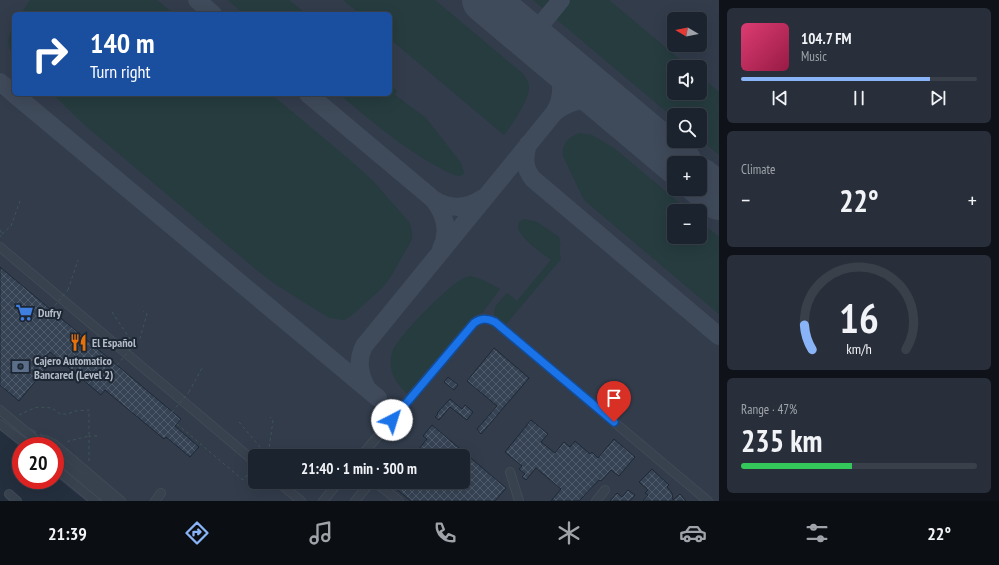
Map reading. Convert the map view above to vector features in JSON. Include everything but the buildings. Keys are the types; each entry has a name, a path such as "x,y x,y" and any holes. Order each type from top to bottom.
{"street":[{"path":"0,247 248,456"},
{"path":"367,449 474,323 478,320 487,319 495,322 708,501"},
{"path":"0,410 36,437"},
{"path":"0,424 17,437"},
{"path":"64,453 121,501"},
{"path":"64,464 109,501"},
{"path":"510,472 519,501"},
{"path":"64,475 95,501"},
{"path":"286,489 301,501"},
{"path":"323,501 333,489"},
{"path":"355,501 365,489"},
{"path":"384,489 400,501"},
{"path":"596,501 605,490"},
{"path":"9,494 17,501"},
{"path":"155,501 161,494"}],"path":[{"path":"0,237 11,226 20,201"},
{"path":"0,230 2,234"},
{"path":"51,310 68,290 78,260"},
{"path":"117,365 140,338 147,314 143,311"},
{"path":"112,312 134,345"},
{"path":"172,412 189,392 202,368"},
{"path":"19,416 39,407 52,408 60,414 89,410 89,461"},
{"path":"268,449 273,421 270,417"},
{"path":"238,422 262,449"},
{"path":"177,424 243,480 248,474"},
{"path":"64,443 89,436 99,436"}],"shaded area":[{"path":"0,0 719,0 719,501 86,501 64,483 64,437 12,437 12,438 0,428"}],"green space":[{"path":"30,0 157,0 172,12 22,12"},
{"path":"228,0 289,0 304,12 242,12"},
{"path":"343,0 435,0 522,73 529,85 526,99 504,135 392,41 392,12 358,12"},
{"path":"533,0 556,0 550,7 544,9"},
{"path":"566,0 609,0 667,49 667,52 671,52 681,60 667,60 667,100 707,100 707,82 719,92 719,155 707,145 707,108 667,108 667,112 555,18 558,10"},
{"path":"12,29 12,53 8,44"},
{"path":"392,87 397,91 395,95 426,118 461,163 464,174 460,176 454,175 438,167 408,149 341,96 392,96"},
{"path":"55,96 273,96 372,180 409,222 412,231 411,241 390,278 381,289 351,316 344,320 330,318 275,284 258,271 80,121"},
{"path":"580,133 592,135 614,148 667,193 667,196 671,196 681,204 667,204 667,244 707,244 707,227 719,237 719,314 584,200 563,156 563,148 569,139"},
{"path":"524,219 537,222 559,237 561,259 506,324 494,315 495,307 507,293 517,301 551,260 527,241 521,234 518,228 519,223"},
{"path":"470,276 481,279 500,289 483,312 475,316 407,394 399,385 392,371 391,359 395,346 424,312 447,290 457,282"}],"taxiway":[{"path":"197,0 211,12"},
{"path":"530,38 561,0"},
{"path":"551,55 558,69 561,84 560,99 554,113"},
{"path":"0,82 12,92"},
{"path":"16,96 378,398"},
{"path":"310,96 433,199 441,211 446,229 444,242 441,249"},
{"path":"367,388 362,378 360,367 360,356 364,346 554,113 568,104 582,101 596,102 613,107"},
{"path":"528,144 526,167 533,179 719,336"},
{"path":"433,199 439,203 458,207 477,202 483,198"}],"runway":[{"path":"485,0 671,156"},
{"path":"707,187 719,197"}],"tunnel":[{"path":"28,431 39,437"}],"place":[{"name":"Dufry","path":"25,312"},
{"name":"El Español","path":"79,342"},
{"name":"Cajero Automatico Bancared (Level 2)","path":"21,367"}],"route":[{"path":"392,420 474,323 478,320 487,319 495,322 614,422"}]}
